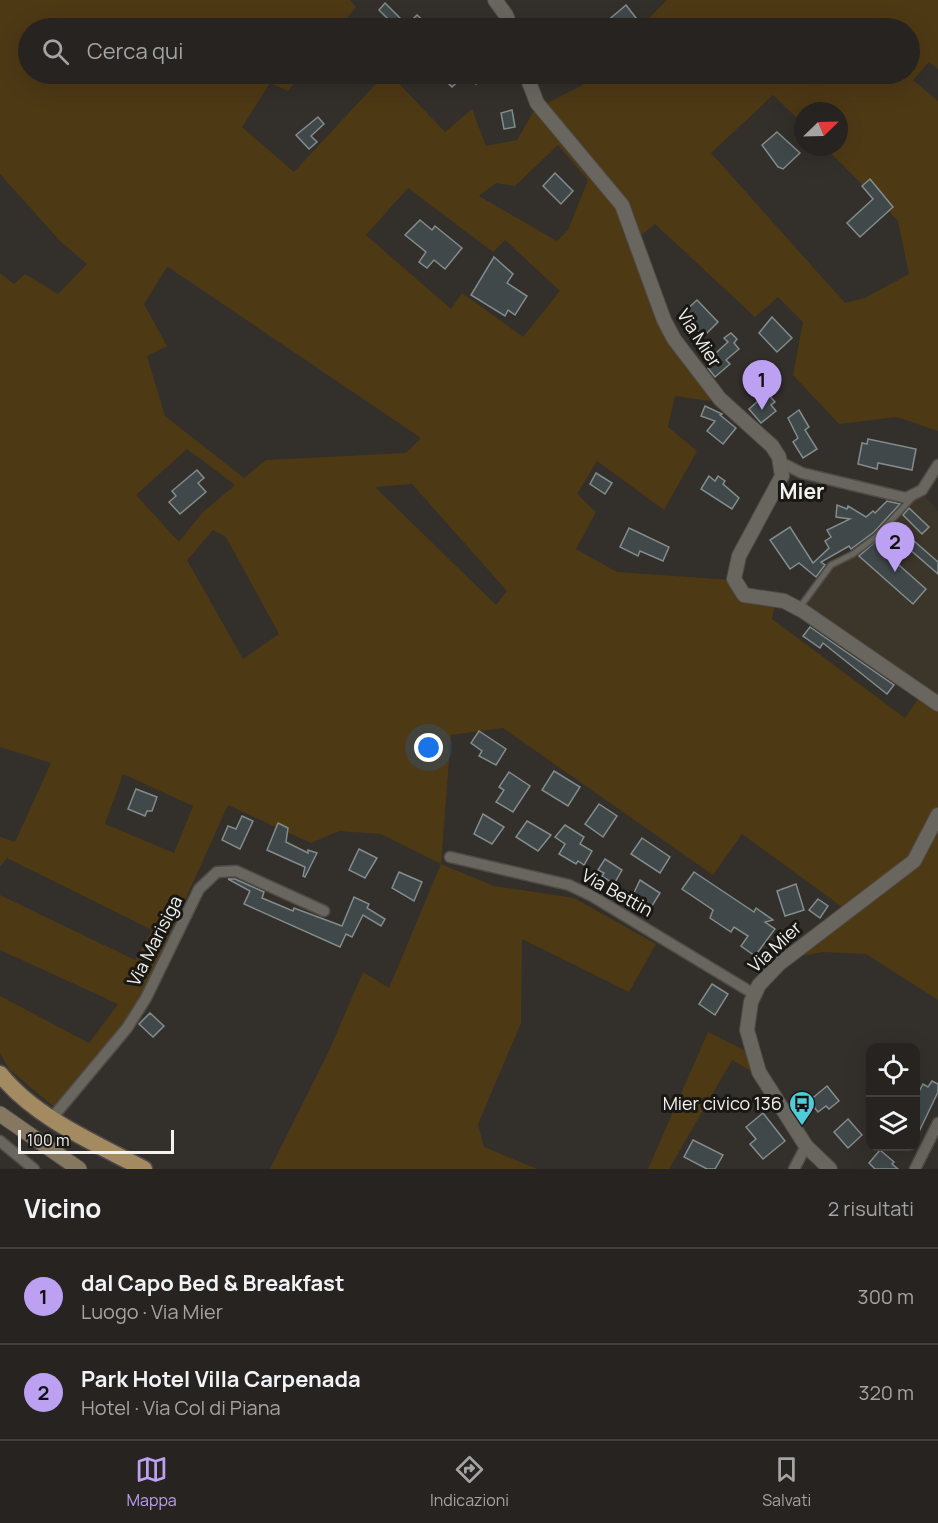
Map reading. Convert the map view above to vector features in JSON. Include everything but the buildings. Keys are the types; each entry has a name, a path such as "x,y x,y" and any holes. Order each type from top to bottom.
{"main road":[{"path":"0,1074 27,1100 52,1118 144,1169"},
{"path":"0,1114 79,1169"}],"street":[{"path":"495,0 507,18"},
{"name":"Via Mier","path":"530,84 537,103 622,205 664,320 674,339 720,399 772,446 782,463"},
{"path":"938,465 926,486 913,496 902,498 802,472 782,463 782,476 739,556 734,579 744,595 784,601 798,608 938,704"},
{"name":"Via Mier","path":"830,1169 806,1146 765,1082 751,1050 747,1020 754,994 771,971 788,956 914,861 938,815"},
{"name":"Via Bettin","path":"450,857 569,885 592,896 754,994"},
{"name":"Via Marisiga","path":"52,1118 127,1028 146,998 199,889 217,872 236,871 324,911"},
{"path":"915,1169 938,1123"},
{"path":"0,1141 34,1169"},
{"path":"794,1169 806,1146"}],"lane":[{"path":"798,608 831,564 853,554 877,536 913,496"}],"shaded area":[{"path":"0,0 350,0 356,7 347,18 18,18 18,84 269,84 242,127 294,172 376,84 399,84 445,132 472,109 486,146 517,140 535,109 583,84 918,84 938,101 938,431 897,417 839,424 793,375 803,322 778,297 755,317 655,224 634,241 666,330 717,402 675,396 668,427 697,451 664,510 597,461 577,494 596,512 576,549 617,572 732,580 739,594 776,601 772,619 905,718 923,692 938,702 938,1000 866,954 823,952 790,958 853,915 742,834 713,875 503,728 451,735 441,864 381,834 339,831 311,843 228,805 140,1000 122,1031 79,1075 54,1107 9,1069 0,1053 0,996 89,1043 118,1004 0,950 0,895 135,960 152,930 7,858 0,867 0,837 15,842 51,763 0,747 0,273 14,284 25,274 58,294 87,264 60,241 0,174","holes":["773,95 794,115 794,102 848,102 848,156 834,156 898,221 909,274 865,298 845,303 711,153","558,145 588,180 568,230 557,241 479,196 496,183 515,186","408,188 493,252 505,240 560,291 523,337 462,293 451,309 366,235","168,267 421,438 406,453 266,460 244,478 165,416 147,356 167,346 144,304","187,449 235,485 202,513 179,542 136,495","412,484 507,591 496,605 375,487","213,530 226,537 279,634 243,659 187,560","123,774 193,806 174,853 105,824"]},
{"path":"667,0 938,0 938,69 929,62 920,72 920,18 649,18"},
{"path":"272,84 294,84 288,91"},
{"path":"922,493 938,511 938,702 798,606 831,561 853,552 890,525"},
{"path":"441,864 494,886 574,898 656,944 629,992 522,939 521,1023 478,1124 484,1147 537,1169 270,1169 328,1053 363,972 389,988"},
{"path":"708,1032 746,1051 771,1083 732,1060 669,1169 648,1169"}],"place":[{"name":"dal Capo Bed & Breakfast","path":"762,410"},
{"name":"Park Hotel Villa Carpenada","path":"895,572"},
{"name":"Mier civico 136","path":"802,1127"}],"district":[{"name":"Mier","path":"802,492"}]}
